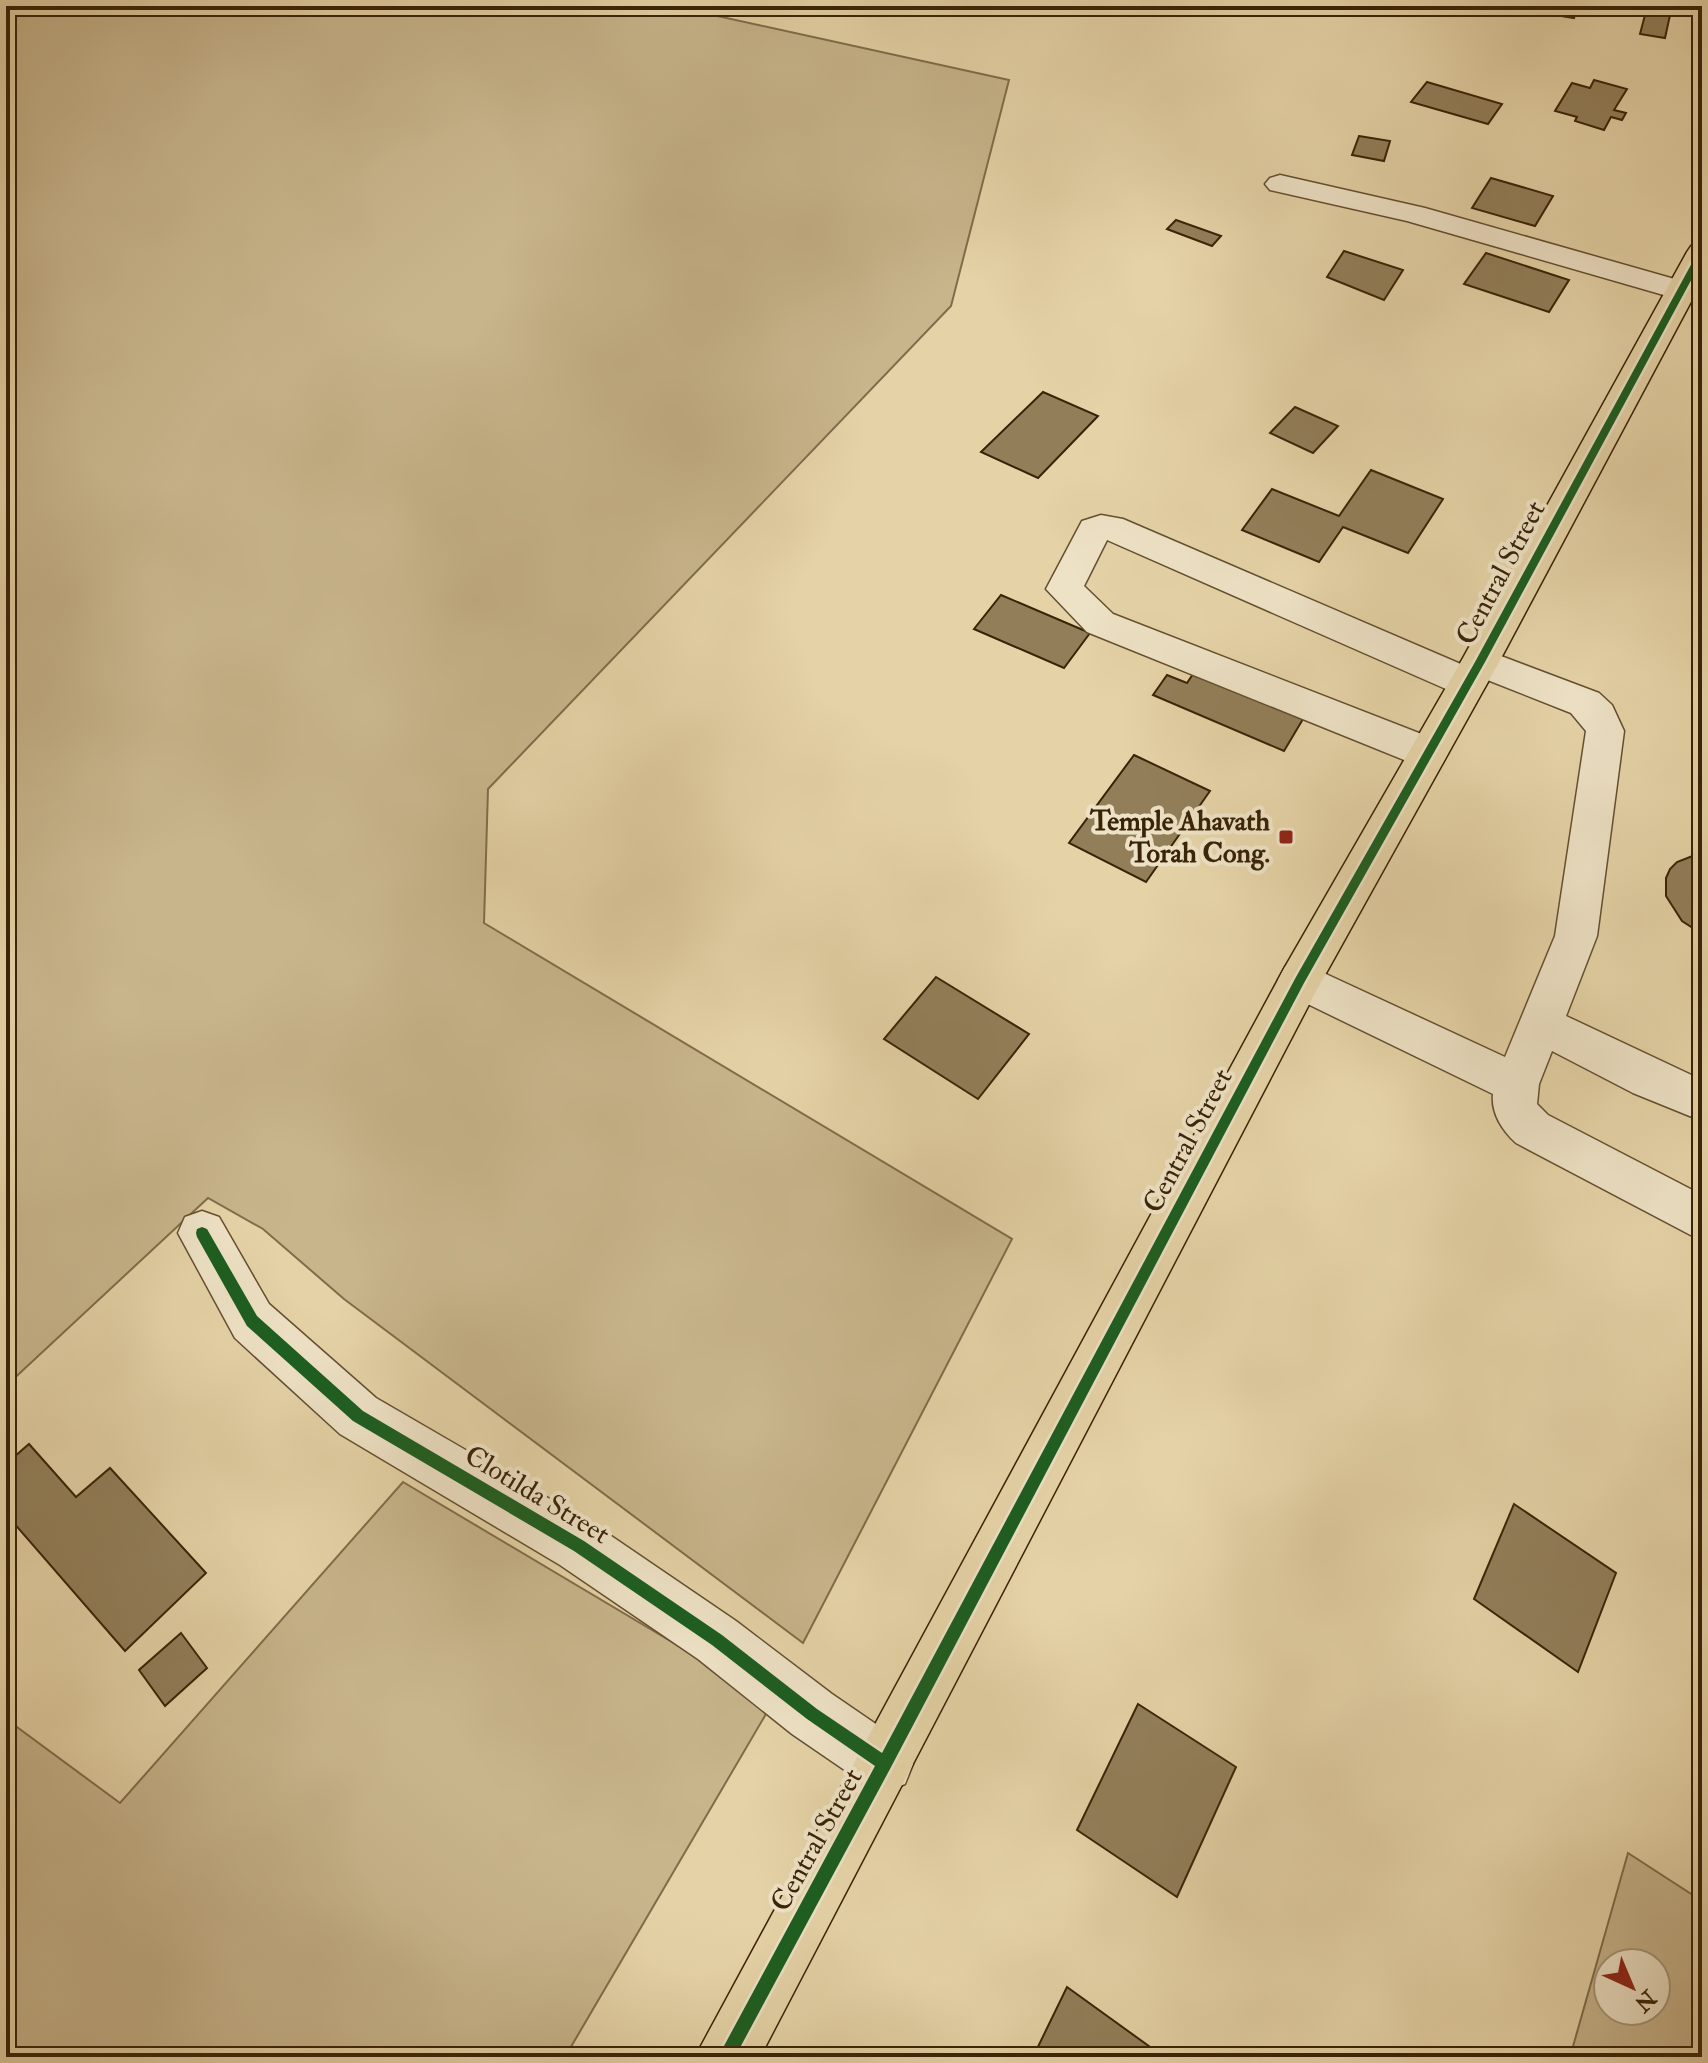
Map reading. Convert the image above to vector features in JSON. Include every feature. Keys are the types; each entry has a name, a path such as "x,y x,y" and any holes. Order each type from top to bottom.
{"main road":[{"name":"Central Street","path":"726,2057 885,1764 1300,980 1474,673 1702,252"}],"street":[{"path":"1280,184 1414,214 1681,291"},
{"path":"1428,753 1100,623 1064,589 1094,530 1111,528 1474,673 1585,703 1598,715 1605,731 1576,936 1513,1099 1517,1115 1532,1129 1702,1219"},
{"path":"1300,980 1517,1084"},
{"path":"1541,1024 1649,1079 1702,1101"},
{"name":"Clotilda Street","path":"202,1233 252,1321 358,1416 579,1546 717,1640 812,1714 885,1764"}],"shaded area":[{"path":"6,6 672,6 1009,80 951,306 488,789 484,923 1012,1239 803,1643 344,1299 263,1229 208,1198 6,1386"},
{"path":"403,1482 773,1702 565,2057 6,2057 6,1719 120,1803"},
{"path":"1628,1853 1702,1901 1702,2057 1570,2057 1592,1980 1592,2027 1672,2027 1672,1947 1601,1947"}],"building":[{"path":"1552,6 1577,6 1574,18 1549,14"},
{"path":"1596,6 1672,6 1665,38 1640,34 1645,15"},
{"path":"1594,80 1627,89 1614,110 1626,113 1622,120 1611,117 1604,130 1555,111 1572,83 1590,88"},
{"path":"1427,82 1502,104 1488,124 1411,102"},
{"path":"1359,136 1390,141 1384,161 1352,155"},
{"path":"1491,178 1553,196 1535,226 1472,208"},
{"path":"1176,220 1221,236 1212,246 1167,229"},
{"path":"1344,251 1403,270 1384,300 1327,277"},
{"path":"1486,253 1569,280 1549,312 1464,284"},
{"path":"1043,392 1098,416 1038,478 981,452"},
{"path":"1295,407 1338,426 1313,453 1270,433"},
{"path":"1371,470 1443,499 1408,553 1343,527 1319,562 1242,530 1272,489 1339,516"},
{"path":"1001,595 1090,633 1064,668 974,629"},
{"path":"1195,671 1306,714 1284,751 1153,695 1167,675 1187,683"},
{"path":"1134,755 1210,791 1146,882 1069,843"},
{"path":"1702,855 1702,934 1682,921 1666,896 1666,878 1670,869 1677,862"},
{"path":"936,977 1029,1034 978,1099 884,1039"},
{"path":"29,1444 76,1497 110,1468 206,1573 125,1651 6,1514 6,1464"},
{"path":"1514,1504 1616,1573 1578,1672 1474,1599"},
{"path":"181,1633 207,1668 165,1706 139,1670"},
{"path":"1138,1704 1236,1767 1177,1897 1077,1830"},
{"path":"1067,1987 1164,2057 1033,2057"}],"cycle path":[{"path":"726,2057 885,1764 1300,980 1480,662 1702,252"},
{"path":"202,1233 252,1321 358,1416 579,1546 717,1640 812,1714 885,1764"}],"place":[{"name":"Temple Ahavath Torah Cong.","path":"1286,837"}]}
